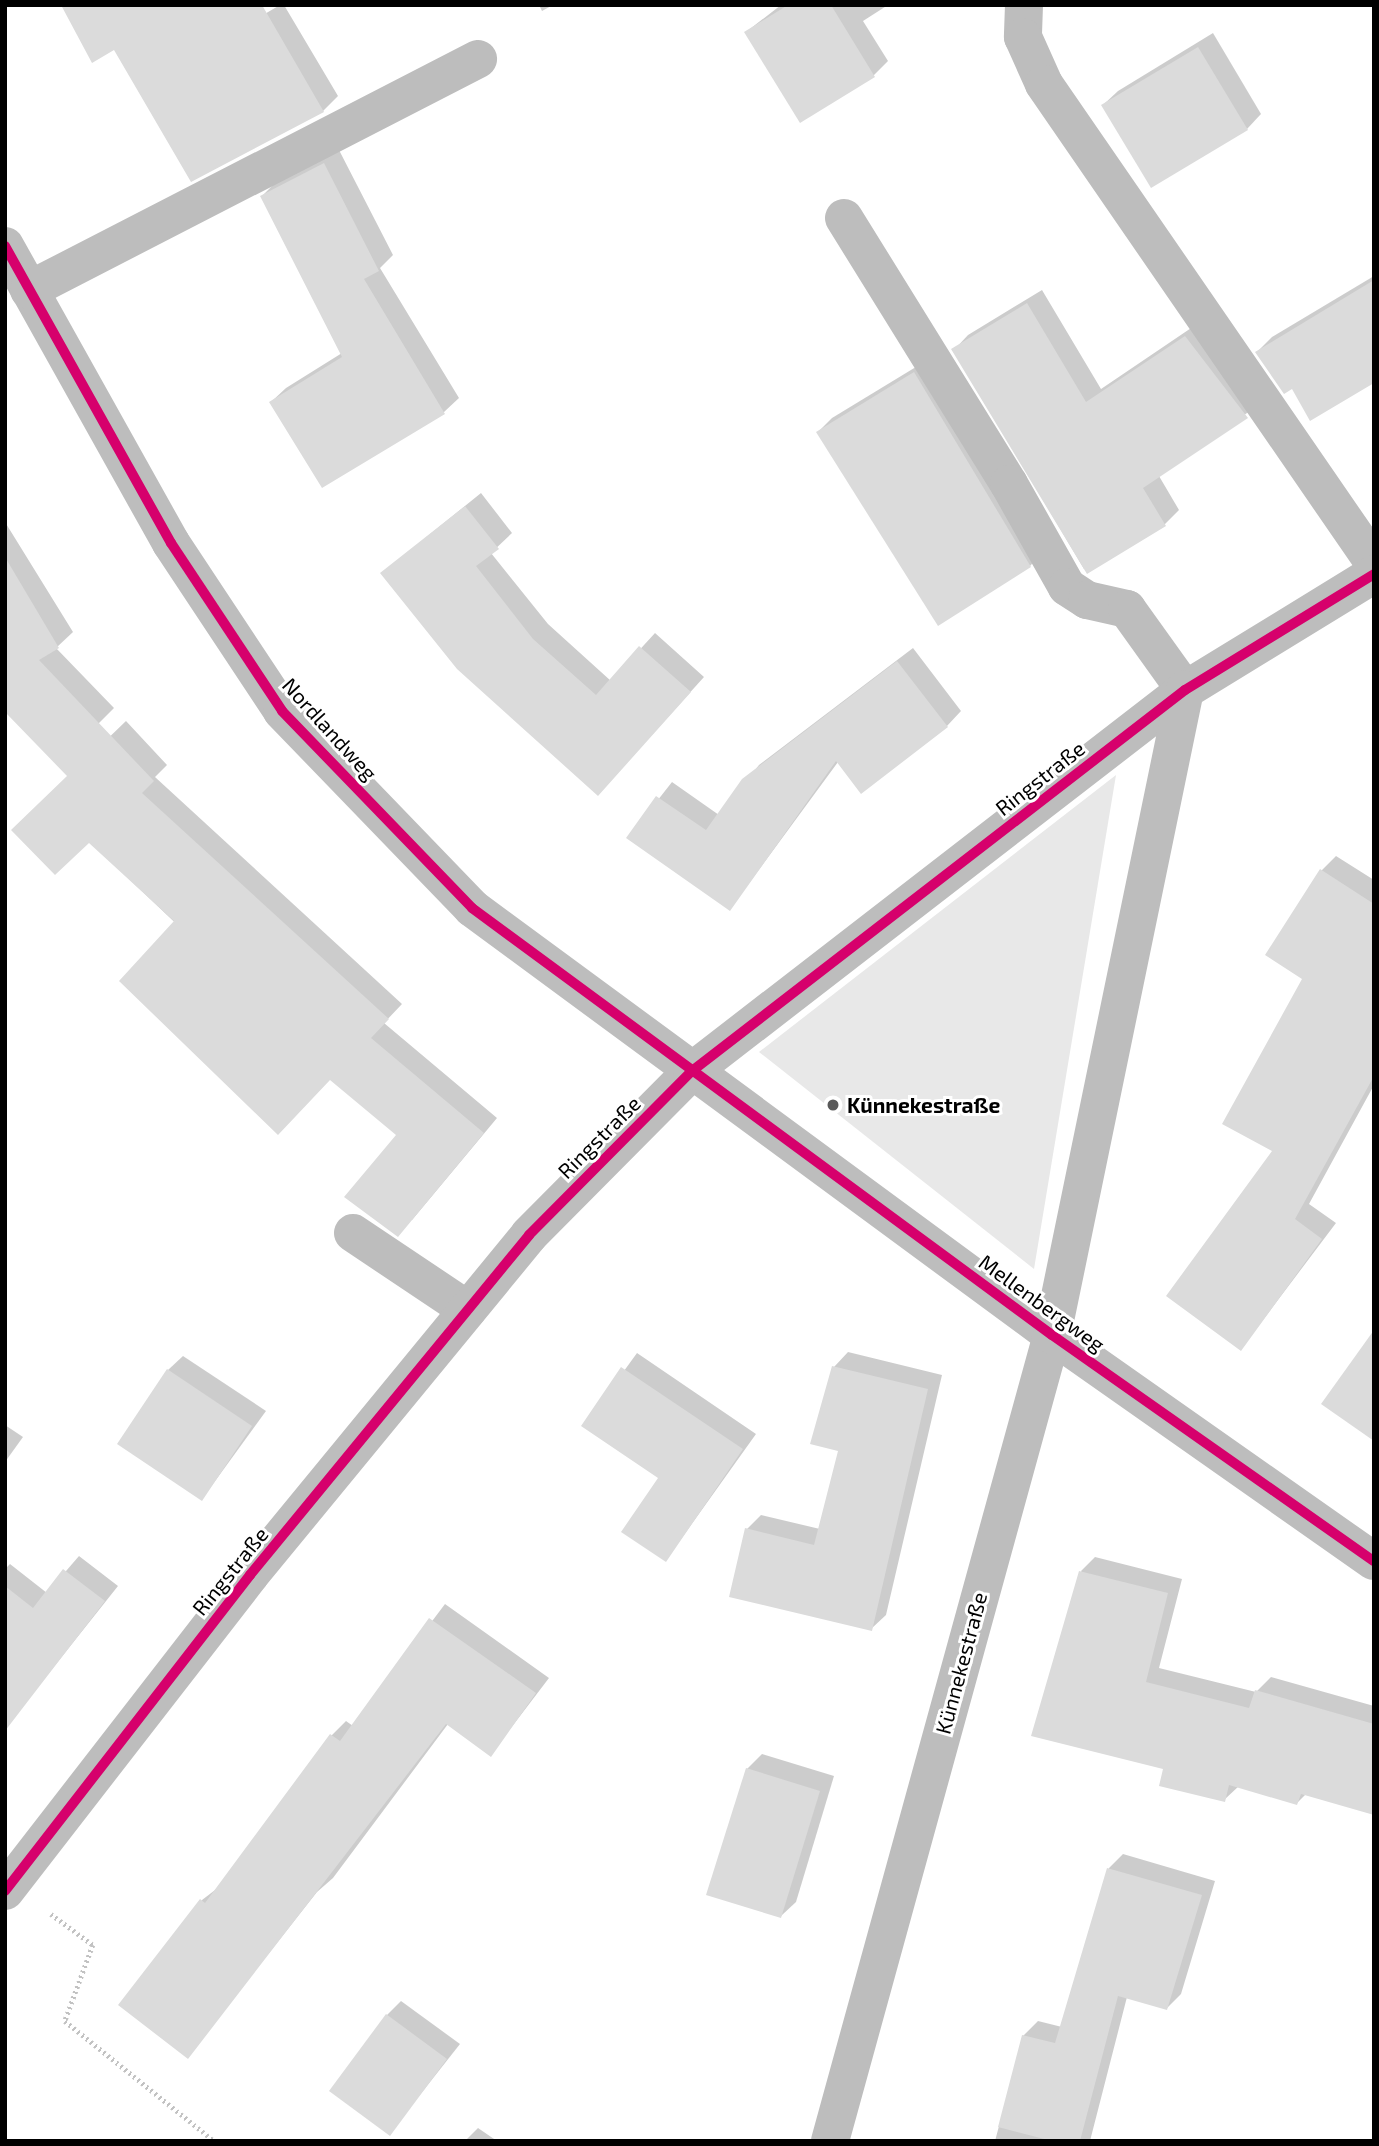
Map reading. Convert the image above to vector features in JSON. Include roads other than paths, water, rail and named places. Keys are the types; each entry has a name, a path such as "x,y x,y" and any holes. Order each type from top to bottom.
{"street":[{"path":"1024,5 1023,37 1044,84 1374,564"},
{"path":"29,290 478,59"},
{"path":"844,218 1009,484 1067,587 1087,600 1127,609 1185,690"},
{"name":"Nordlandweg","path":"5,246 171,543 282,711 472,908 692,1070"},
{"name":"Ringstraße","path":"8,1887 250,1575 529,1235 692,1070 1185,690 1374,574"},
{"name":"Künnekestraße","path":"830,2141 1052,1335 1185,690"},
{"name":"Mellenbergweg","path":"692,1070 1052,1335 1374,1561"},
{"path":"354,1233 468,1310"}],"place":[{"name":"Künnekestraße","path":"833,1105"}]}
